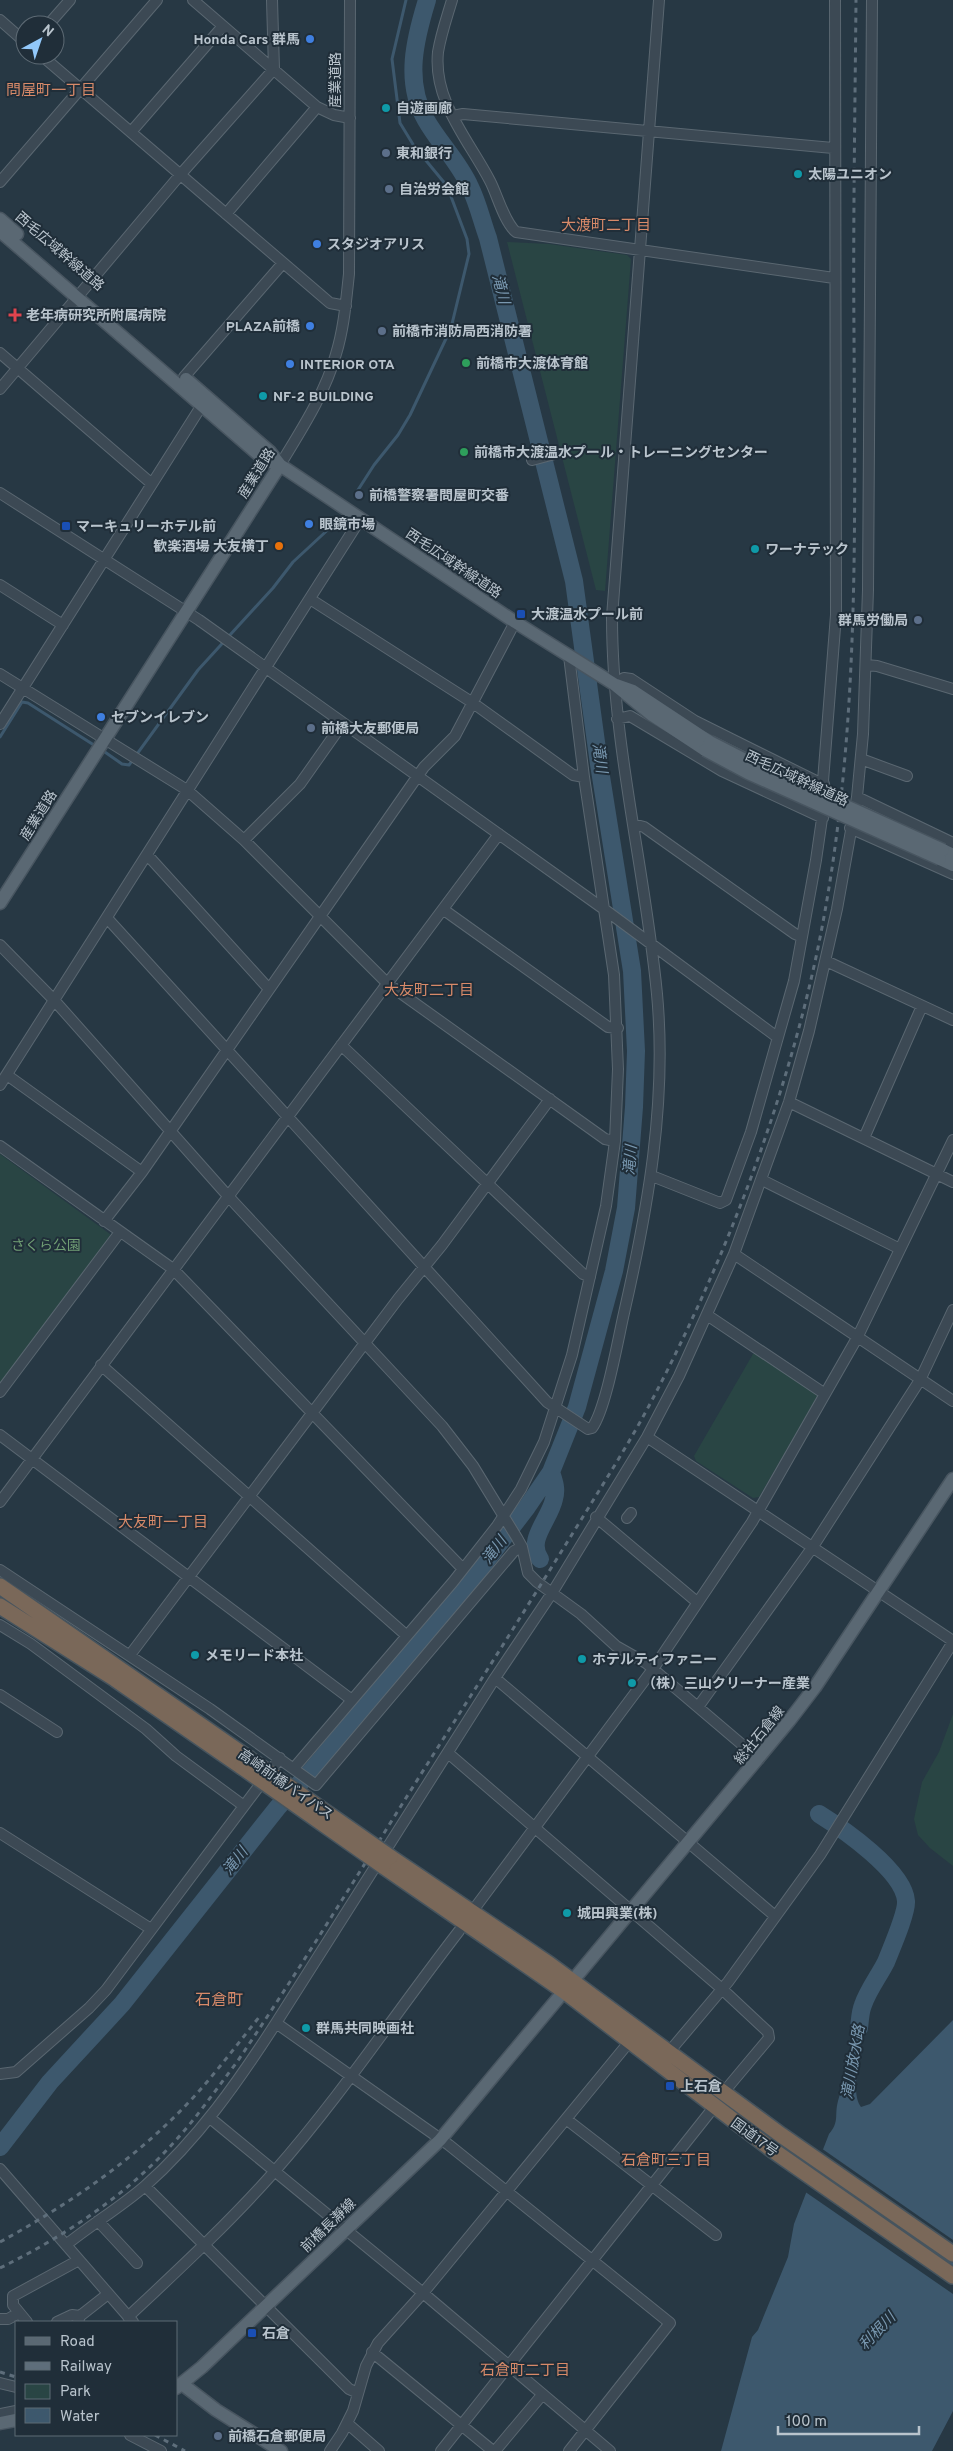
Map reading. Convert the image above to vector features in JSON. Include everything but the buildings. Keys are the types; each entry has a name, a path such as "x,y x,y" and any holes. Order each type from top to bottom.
{"highway":[{"name":"高崎前橋バイパス","path":"0,1586 245,1762 568,1986"},
{"name":"高崎前橋バイパス","path":"0,1606 245,1762"},
{"name":"国道17号","path":"568,1986 630,2041 714,2107 953,2276"},
{"name":"国道17号","path":"568,1986 669,2052 781,2134 953,2254"}],"main road":[{"name":"西毛広域幹線道路","path":"0,219 202,405 265,460 280,465 515,622 610,682 652,715 707,746 748,773 947,852 953,865"},
{"name":"西毛広域幹線道路","path":"0,231 184,377 270,452 280,465"},
{"name":"産業道路","path":"0,903 280,465"},
{"name":"総社石倉線","path":"568,1986 689,1844 815,1687 953,1479"},
{"name":"前橋長瀞線","path":"281,2451 216,2410 178,2382 265,2307 440,2140 568,1986"},
{"path":"0,2423 15,2420"}],"street":[{"path":"57,15 70,0"},
{"path":"0,182 157,0"},
{"path":"193,0 317,107 334,116 350,118"},
{"path":"0,390 180,175 274,69 272,0"},
{"name":"産業道路","path":"280,465 323,390 336,354 346,306 350,274 350,0"},
{"path":"452,0 438,51 437,72 442,95 490,182 513,229 520,233 834,278"},
{"path":"107,918 424,1268 558,1410 588,1429 592,1428 609,1377 640,1244 652,1176 658,1116 660,1047 652,945 610,682 612,617 659,0"},
{"path":"652,1176 720,1203 726,1200 751,1132 794,981 823,818 826,791 823,781 836,615 833,148 835,0"},
{"path":"66,2244 145,2186 210,2118 240,2078 276,2023 495,1678 552,1593 596,1517 647,1438 734,1254 762,1180 789,1102 826,961 857,797 861,759 866,665 872,0"},
{"path":"0,20 15,33"},
{"path":"131,132 223,26"},
{"path":"52,65 330,303 346,306"},
{"path":"226,214 317,107"},
{"path":"453,116 463,114 833,148"},
{"path":"184,377 283,263"},
{"path":"0,353 152,484"},
{"path":"0,724 202,405"},
{"path":"532,460 562,452"},
{"path":"0,493 186,612 265,667 605,910 777,1037"},
{"path":"0,1085 361,518"},
{"path":"0,585 63,625"},
{"path":"310,599 473,704 573,775 584,776"},
{"path":"104,1221 142,1172 424,767 455,736 515,622"},
{"path":"295,1769 505,1518 526,1481 558,1410 572,1355 606,1206 615,1141 618,1028 614,975 584,776 571,657"},
{"path":"866,665 877,666 953,689"},
{"path":"0,674 187,790 244,840 388,984 605,1139 615,1141"},
{"path":"610,682 624,678 631,679 695,721 816,781 823,781"},
{"path":"617,719 630,716 714,767 756,789 823,818"},
{"path":"244,840 300,784 343,723"},
{"path":"861,759 907,776"},
{"path":"857,797 947,852"},
{"path":"633,824 644,827 794,934 802,937"},
{"path":"850,828 953,874"},
{"path":"0,1502 499,834"},
{"path":"147,856 269,989"},
{"path":"444,910 608,1027 618,1028"},
{"path":"0,945 54,1000 228,1196 442,1426 473,1466 520,1542 528,1573 536,1582 592,1623 616,1646 640,1659 653,1669 759,1759"},
{"path":"826,961 953,1020"},
{"path":"864,1138 922,1006"},
{"path":"341,1044 583,1274 590,1277"},
{"path":"6,1075 142,1172"},
{"path":"130,1655 550,1100"},
{"path":"789,1102 953,1182"},
{"path":"477,1905 653,1669 752,1522 857,1338 953,1140"},
{"path":"0,1146 173,1270 464,1569"},
{"path":"762,1180 900,1248"},
{"path":"0,1392 120,1232"},
{"path":"734,1254 953,1401"},
{"path":"698,1707 812,1548 920,1380 953,1310"},
{"path":"706,1316 825,1394"},
{"path":"101,1365 407,1636"},
{"path":"0,1435 352,1700"},
{"path":"647,1438 953,1641 831,1839 722,1989 669,2052"},
{"path":"596,1517 698,1602"},
{"path":"0,1570 130,1655 280,1758 316,1785 520,1542"},
{"path":"0,1625 31,1644 146,1729 176,1756 244,1806"},
{"path":"495,1678 775,1916"},
{"path":"0,1695 58,1732"},
{"path":"448,1753 722,1989 768,2032 769,2036 724,2093"},
{"path":"0,2074 16,2072 89,2008 106,1990 280,1758"},
{"path":"0,1833 151,1929"},
{"path":"0,2169 131,2319 274,2172 350,2077 459,1931"},
{"path":"276,2023 440,2140 507,2191 670,2323 569,2451"},
{"path":"330,2451 347,2423 372,2352 423,2293 630,2041"},
{"path":"441,2451 714,2107"},
{"path":"210,2118 423,2293 507,2366 610,2451"},
{"path":"566,2119 716,2234"},
{"path":"145,2186 348,2389 358,2393"},
{"path":"98,2221 137,2263"},
{"path":"26,2321 11,2299 15,2293 79,2260"},
{"path":"59,2321 72,2314 79,2319 108,2294"},
{"path":"0,2319 8,2319 19,2313"},
{"path":"372,2352 494,2451 542,2395"},
{"path":"0,2382 15,2387"},
{"path":"0,2414 15,2411"},
{"path":"347,2423 379,2451"},
{"path":"0,2429 15,2426"},
{"path":"132,2436 155,2449"}],"green space":[{"path":"507,242 549,244 627,255 631,259 605,591 596,590"},
{"name":"さくら公園","path":"0,1154 110,1234 109,1241 0,1383"},
{"path":"757,1353 815,1391 817,1397 759,1497 753,1498 696,1461 694,1456 753,1354"},
{"path":"953,1714 953,1866 930,1848 918,1835 914,1819 922,1782 939,1752"}],"water":[{"name":"利根川","path":"863,2006 862,2037 856,2081 856,2091 861,2107 870,2104 953,2020 953,2411 932,2451 721,2451 752,2337 758,2330 788,2257 794,2224 834,2125 857,2011"}],"pier":[{"path":"821,2148 953,2240 953,2263 814,2166"},
{"path":"813,2169 953,2266 953,2294 804,2191"}],"waterway":[{"path":"356,493 374,465 398,435 410,415 451,328 469,254 467,239 447,186 414,146 400,123 392,59 406,0"},
{"name":"滝川","path":"0,2147 50,2082 122,2004 278,1807 313,1769 476,1574 527,1507 551,1472 577,1407 614,1271 626,1208 634,1107 636,1051 632,971 599,764 574,581 488,238 478,206 460,169 426,120 419,106 415,91 413,76 414,60 427,0"},
{"path":"102,750 122,764 129,765 198,670 273,588 293,562 333,525"},
{"path":"0,737 22,702 28,703 97,747"},
{"name":"滝川放水路","path":"540,1559 536,1552 537,1537 552,1507 555,1495 555,1485 551,1472"},
{"name":"滝川放水路","path":"819,1814 857,1840 884,1864 903,1889 906,1901 906,1907 886,1962 863,2005 859,2028"}],"railway":[{"path":"0,2268 71,2228 94,2213 137,2179 184,2131 237,2062 501,1649 636,1429 680,1345 733,1225 778,1100 797,1037 825,911 844,767 853,623 856,0"},
{"path":"0,2242 81,2193 155,2135 200,2090 260,2016"},
{"path":"0,2372 15,2377"},
{"path":"157,2436 185,2451"}],"place":[{"name":"Honda Cars 群馬","path":"310,39"},
{"name":"自遊画廊","path":"386,108"},
{"name":"東和銀行","path":"386,153"},
{"name":"太陽ユニオン","path":"798,174"},
{"name":"自治労会館","path":"389,189"},
{"name":"スタジオアリス","path":"317,244"},
{"name":"老年病研究所附属病院","path":"15,315"},
{"name":"PLAZA前橋","path":"310,326"},
{"name":"前橋市消防局西消防署","path":"382,331"},
{"name":"前橋市大渡体育館","path":"466,363"},
{"name":"INTERIOR OTA","path":"290,364"},
{"name":"NF-2 BUILDING","path":"263,396"},
{"name":"前橋市大渡温水プール・トレーニングセンター","path":"464,452"},
{"name":"前橋警察署問屋町交番","path":"359,495"},
{"name":"眼鏡市場","path":"309,524"},
{"name":"マーキュリーホテル前","path":"66,526"},
{"name":"歓楽酒場 大友横丁","path":"279,546"},
{"name":"ワーナテック","path":"755,549"},
{"name":"大渡温水プール前","path":"521,614"},
{"name":"群馬労働局","path":"918,620"},
{"name":"セブンイレブン","path":"101,717"},
{"name":"前橋大友郵便局","path":"311,728"},
{"name":"メモリード本社","path":"195,1655"},
{"name":"ホテルティファニー","path":"582,1659"},
{"name":"（株）三山クリーナー産業","path":"632,1683"},
{"name":"城田興業(株)","path":"567,1913"},
{"name":"群馬共同映画社","path":"306,2028"},
{"name":"上石倉","path":"670,2086"},
{"name":"石倉","path":"252,2333"},
{"name":"前橋石倉郵便局","path":"218,2436"}],"district":[{"name":"問屋町一丁目","path":"51,90"},
{"name":"大渡町二丁目","path":"606,225"},
{"name":"大友町二丁目","path":"429,990"},
{"name":"大友町一丁目","path":"163,1522"},
{"name":"石倉町","path":"219,1999"},
{"name":"石倉町三丁目","path":"666,2160"},
{"name":"石倉町二丁目","path":"525,2370"}]}
